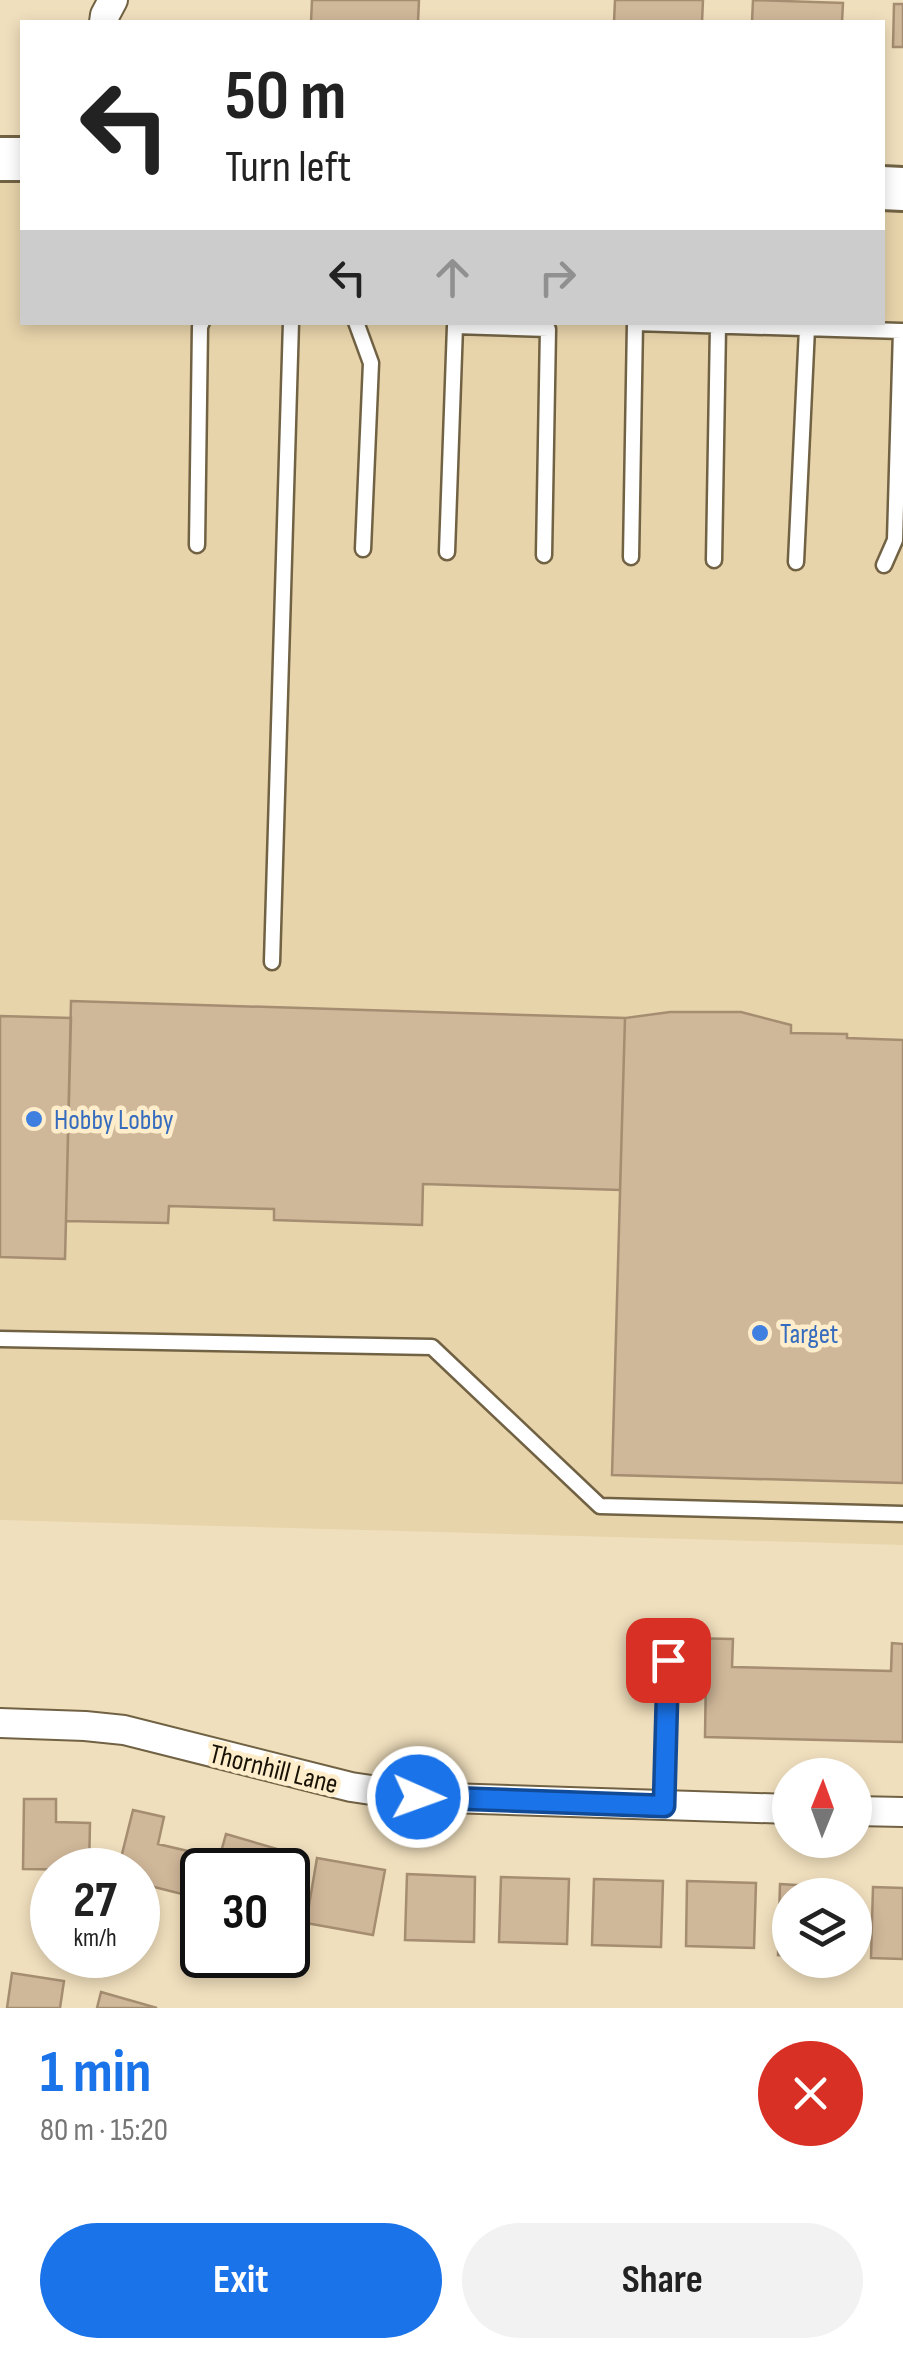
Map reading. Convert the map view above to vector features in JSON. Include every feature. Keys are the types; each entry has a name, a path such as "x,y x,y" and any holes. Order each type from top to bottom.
{"street":[{"name":"Thornhill Lane","path":"0,1723 124,1730 351,1787 418,1797 772,1809"},
{"path":"872,1811 903,1812"}],"lane":[{"path":"196,544 201,325"},
{"path":"272,962 291,325"},
{"path":"357,325 371,363 363,550"},
{"path":"631,557 635,325"},
{"path":"690,325 902,331 895,540 884,564"},
{"path":"446,552 454,326 548,329 544,554"},
{"path":"714,560 718,326"},
{"path":"796,562 808,328"},
{"path":"0,1339 432,1347 600,1506 903,1514"},
{"path":"664,1806 668,1660"}],"shaded area":[{"path":"0,159 20,159 20,325 885,325 885,189 903,190 903,1545 0,1520"}],"building":[{"path":"312,0 419,0 418,20 311,20"},
{"path":"615,0 703,0 702,20 614,20"},
{"path":"753,0 843,3 842,20 752,20"},
{"path":"894,4 903,4 903,47 893,47"},
{"path":"71,1001 625,1018 620,1190 423,1184 422,1225 274,1220 274,1209 169,1206 168,1223 66,1221"},
{"name":"Target","path":"670,1012 741,1012 791,1025 791,1033 903,1040 903,1483 612,1475 625,1018"},
{"name":"Hobby Lobby","path":"0,1016 71,1018 65,1259 0,1257"},
{"path":"685,1638 733,1639 732,1667 891,1671 892,1643 903,1644 903,1742 705,1737 706,1669 685,1668"},
{"path":"24,1799 56,1799 56,1822 90,1823 89,1848 30,1848 30,1869 23,1869"},
{"path":"133,1810 164,1817 158,1844 180,1849 180,1894 160,1888 160,1848 124,1848"},
{"path":"226,1834 274,1848 222,1848"},
{"path":"317,1858 385,1870 373,1935 310,1924"},
{"path":"407,1874 475,1877 474,1942 405,1940"},
{"path":"501,1877 569,1879 567,1944 499,1942"},
{"path":"594,1879 663,1881 661,1947 592,1945"},
{"path":"687,1881 756,1883 754,1948 686,1946"},
{"path":"873,1887 903,1888 903,1959 872,1958"},
{"path":"12,1973 64,1981 60,2008 7,2008"},
{"path":"101,1992 157,2008 97,2008"}],"place":[{"name":"Hobby Lobby","path":"34,1119"},
{"name":"Target","path":"760,1333"}],"route":[{"path":"418,1797 664,1806 668,1660"}]}
